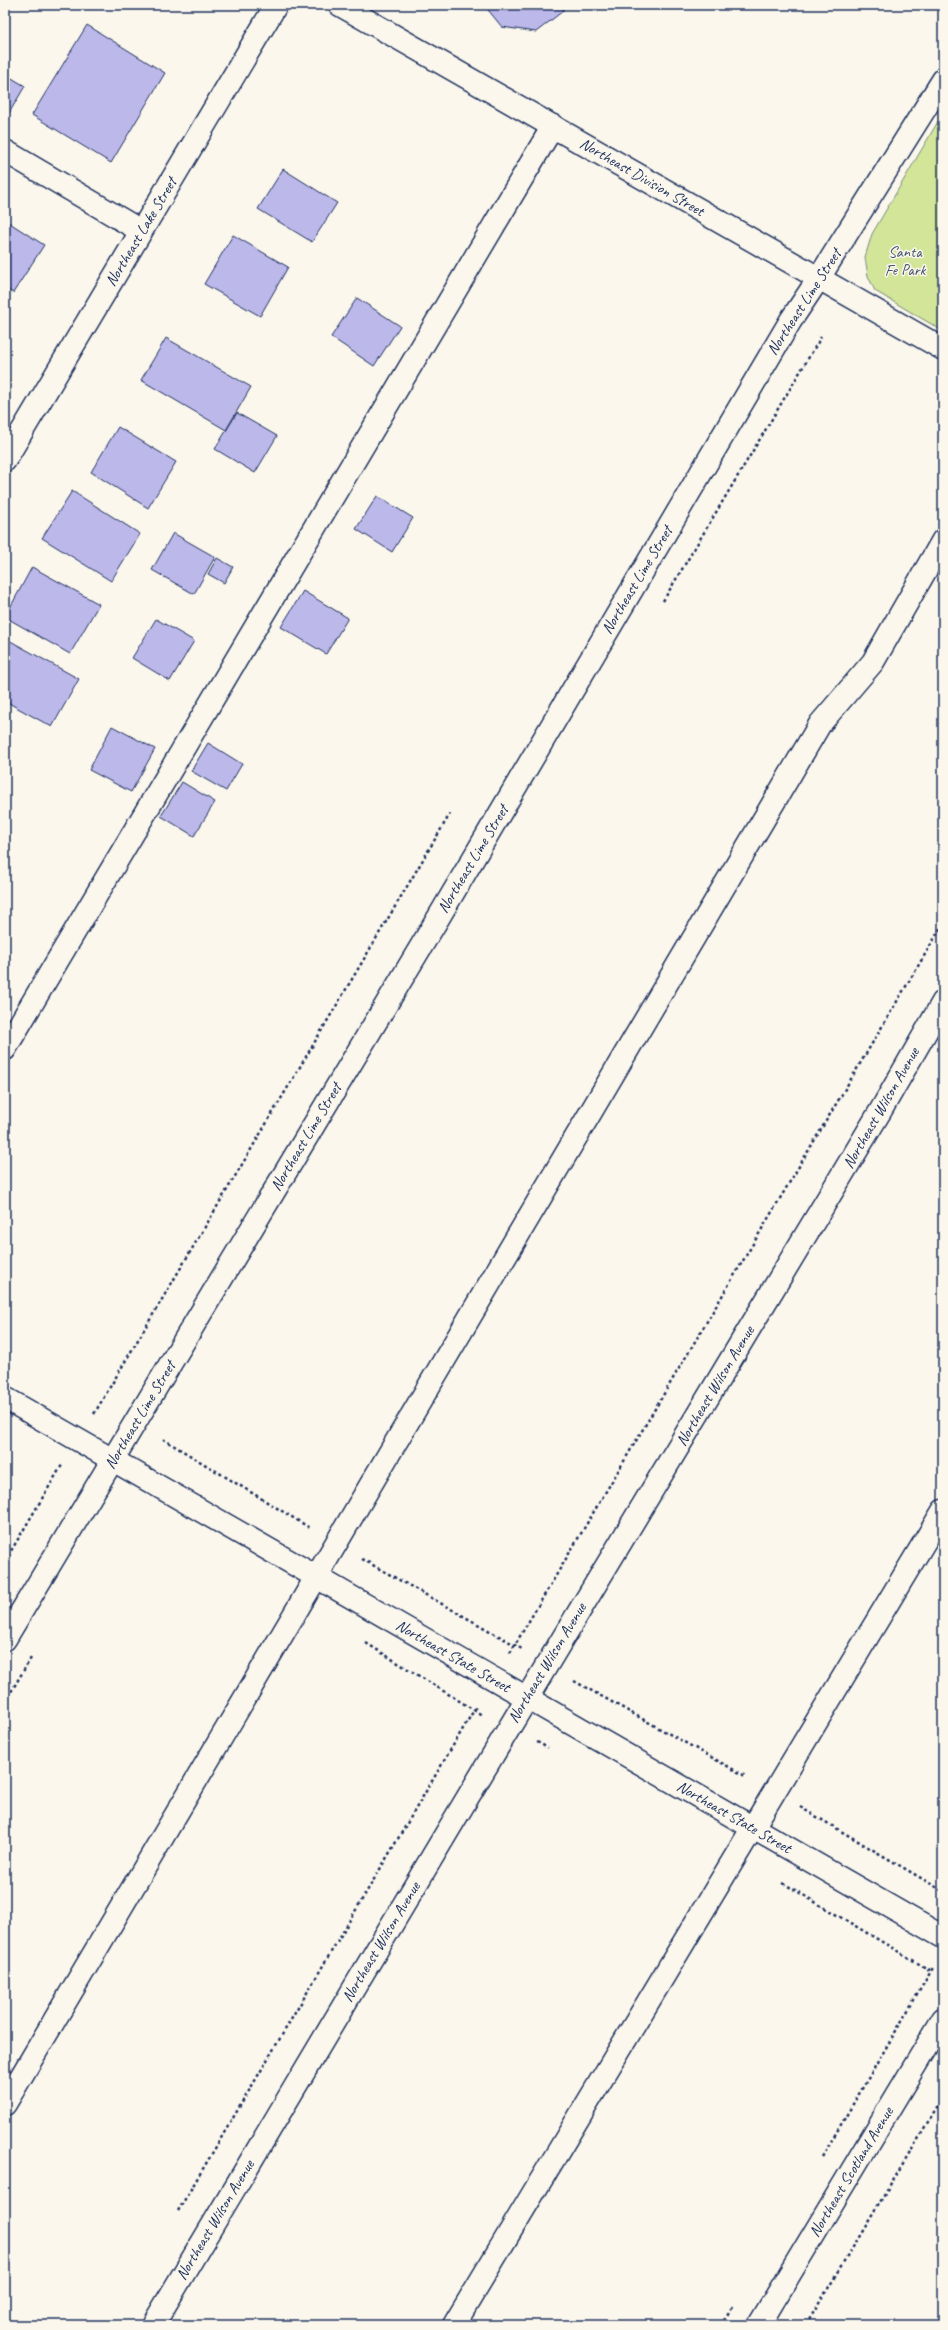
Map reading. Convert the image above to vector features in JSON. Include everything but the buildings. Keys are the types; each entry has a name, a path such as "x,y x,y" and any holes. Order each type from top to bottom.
{"street":[{"name":"Northeast Lake Street","path":"5,460 276,5"},
{"name":"Northeast Division Street","path":"340,5 943,349"},
{"name":"Northeast Lime Street","path":"5,1639 444,908 791,320 820,278 943,80"},
{"path":"5,1049 525,176 553,126"},
{"path":"5,150 141,231"},
{"path":"5,2104 318,1578 820,724 873,662 943,540"},
{"name":"Northeast Wilson Avenue","path":"153,2325 526,1698 881,1110 943,1002"},
{"name":"Northeast State Street","path":"5,1398 943,1937"},
{"path":"454,2325 754,1828 943,1511"},
{"name":"Northeast Scotland Avenue","path":"759,2325 943,2019"}],"path":[{"path":"5,1561 450,814"},
{"path":"178,2210 943,924"},
{"path":"163,1439 337,1544 514,1646 548,1662 574,1680"},
{"path":"819,2161 931,1971"},
{"path":"806,2325 943,2098"},
{"path":"720,2325 733,2304"},
{"path":"5,2319 16,2325"}],"green space":[{"name":"Santa Fe Park","path":"943,113 943,331 875,291 868,276 865,257 872,234"}]}
